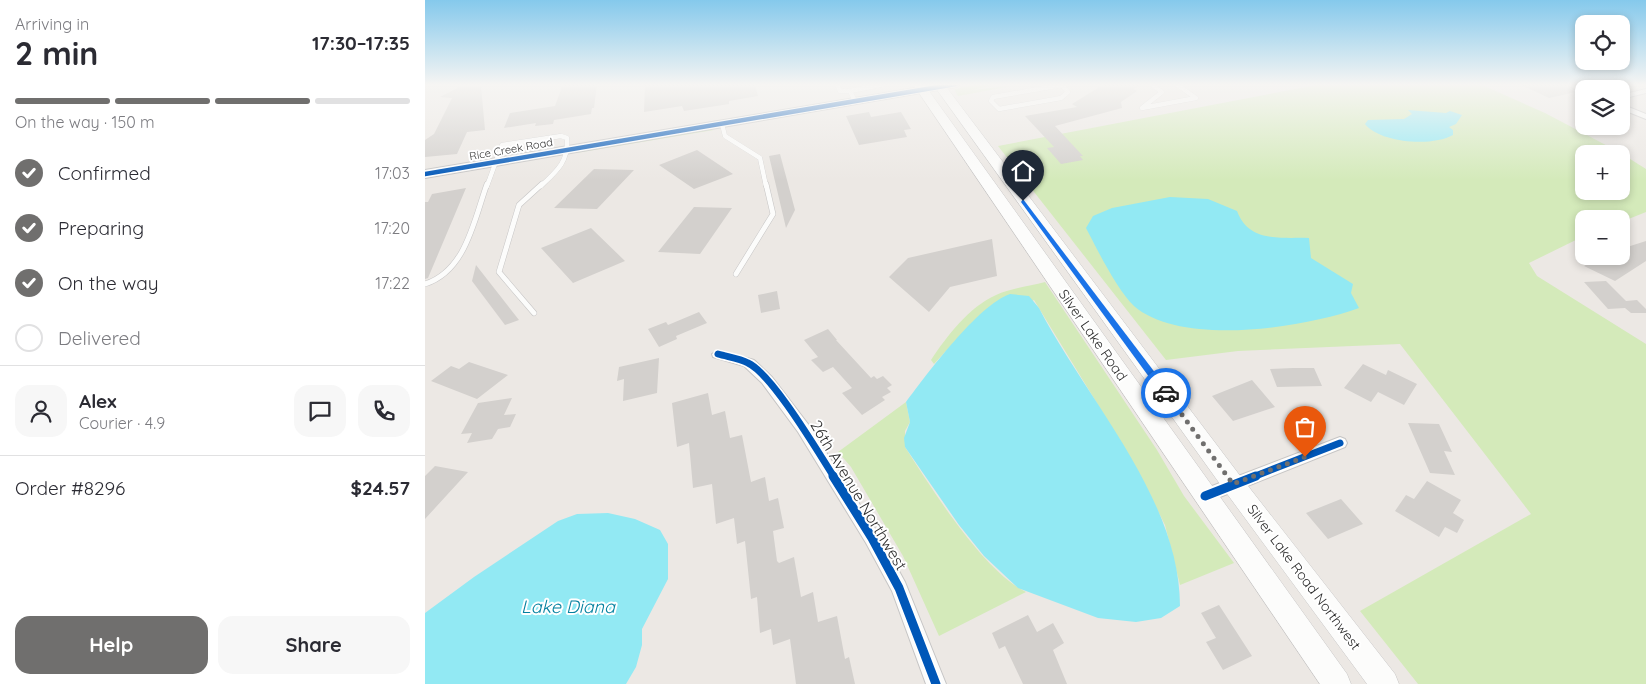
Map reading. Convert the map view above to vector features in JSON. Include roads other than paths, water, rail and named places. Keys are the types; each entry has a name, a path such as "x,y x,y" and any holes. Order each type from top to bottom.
{"main road":[{"name":"Silver Lake Road","path":"955,116 1205,496 1337,684"},
{"name":"Silver Lake Road Northwest","path":"957,116 1385,684"}],"street":[{"name":"Rice Creek Road","path":"425,174 760,116"},
{"name":"26th Avenue Northwest","path":"718,354 749,363 767,380 803,428 872,538 899,588 925,650 935,684"},
{"path":"1205,496 1340,443"}],"lane":[{"path":"722,124 725,136 760,158 773,214 736,274"},
{"path":"534,313 499,272 519,205 561,168 568,150"},
{"path":"425,284 446,276 460,256 494,162"}],"water":[{"path":"1409,116 1461,116 1456,124 1449,127 1453,130 1453,135 1433,141 1420,142 1394,139 1372,130 1365,124 1368,120 1404,119"},
{"path":"1170,197 1208,199 1237,211 1249,229 1267,236 1309,238 1311,258 1353,284 1351,293 1359,308 1307,322 1243,330 1211,330 1181,326 1155,319 1134,306 1121,290 1086,228 1093,216 1112,208"},
{"path":"1010,294 1029,296 1039,308 1148,488 1165,527 1176,566 1180,606 1161,618 1136,622 1098,618 1018,588 984,556 959,525 905,447 904,438 910,422 906,402 940,358 969,326 997,301"},
{"name":"Lake Diana","path":"608,513 635,519 660,530 668,544 668,579 642,629 642,645 636,667 626,684 425,684 425,613 474,577 558,521 577,514"}]}
